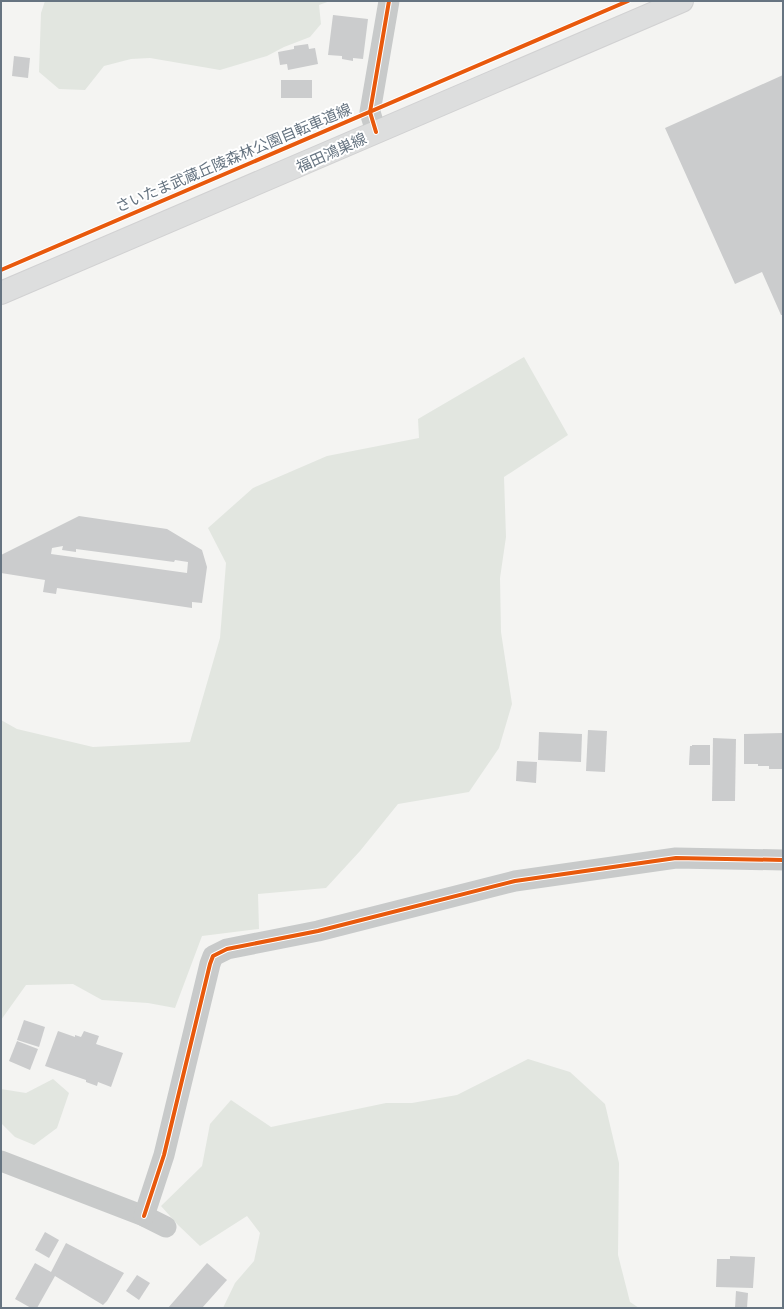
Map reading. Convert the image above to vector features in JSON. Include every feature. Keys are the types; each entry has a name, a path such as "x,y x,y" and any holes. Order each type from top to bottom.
{"main road":[{"name":"福田鴻巣線","path":"1,294 682,1"}],"street":[{"path":"376,132 370,112 389,1"},
{"path":"144,1216 164,1155 213,956 227,949 318,931 516,881 676,858 783,860"},
{"path":"1,1161 144,1216 166,1227"}],"shaded area":[{"path":"45,1 330,1 319,5 321,24 310,37 284,47 267,56 220,70 150,58 131,59 104,66 85,90 59,89 39,72 41,13"},
{"path":"524,357 568,435 504,477 506,537 500,578 501,632 512,704 499,748 469,792 398,804 360,851 326,888 258,894 259,929 202,936 175,1008 148,1003 102,1000 73,984 26,985 1,1020 1,720 17,729 93,747 190,742 220,638 226,563 208,528 253,488 327,456 419,438 418,419"},
{"path":"528,1059 570,1072 605,1104 619,1163 618,1255 630,1302 639,1308 223,1308 235,1283 254,1261 260,1233 247,1216 200,1246 161,1206 202,1166 210,1124 231,1100 271,1127 386,1103 412,1103 457,1095"},
{"path":"53,1079 69,1093 57,1128 34,1145 15,1137 1,1123 1,1089 26,1093"}],"building":[{"path":"333,15 368,19 363,59 353,58 353,61 342,59 342,56 328,55"},
{"path":"308,44 309,49 315,48 318,64 288,70 287,64 280,65 278,52 294,49 294,46"},
{"path":"14,56 30,58 28,78 12,76"},
{"path":"783,75 783,315 781,315 762,272 735,284 665,128"},
{"path":"281,80 312,80 312,98 281,98"},
{"path":"79,516 167,529 202,550 207,567 202,603 192,602 192,608 57,588 56,594 43,592 45,580 1,573 1,555","holes":["63,546 62,550 76,552 76,549 174,562 175,560 188,562 187,573 51,554 52,548"]},
{"path":"588,730 607,731 605,772 586,771"},
{"path":"539,732 582,734 581,762 538,760"},
{"path":"783,733 782,769 769,769 769,766 758,766 758,764 744,764 744,734"},
{"path":"713,738 736,739 735,801 712,801"},
{"path":"710,745 710,765 689,765 690,746"},
{"path":"517,761 537,762 536,783 516,781"},
{"path":"24,1020 45,1027 39,1047 17,1040"},
{"path":"58,1031 75,1037 75,1035 81,1037 84,1031 99,1036 96,1044 123,1053 111,1087 98,1082 97,1086 86,1082 86,1080 45,1066"},
{"path":"17,1041 38,1049 30,1070 9,1061"},
{"path":"45,1232 59,1240 49,1258 35,1250"},
{"path":"66,1243 124,1273 107,1301 103,1305 55,1276 37,1308 31,1308 15,1299 35,1263 51,1272"},
{"path":"730,1256 755,1257 753,1288 716,1287 717,1259 730,1259"},
{"path":"207,1263 227,1280 202,1308 168,1308"},
{"path":"137,1275 150,1283 139,1300 126,1291"},
{"path":"736,1291 748,1293 747,1308 735,1308"}],"cycle path":[{"path":"376,132 370,112 389,1"},
{"name":"さいたま武蔵丘陵森林公園自転車道線","path":"1,270 628,1"},
{"path":"144,1216 164,1155 213,956 227,949 318,931 515,881 676,858 783,860"}]}
